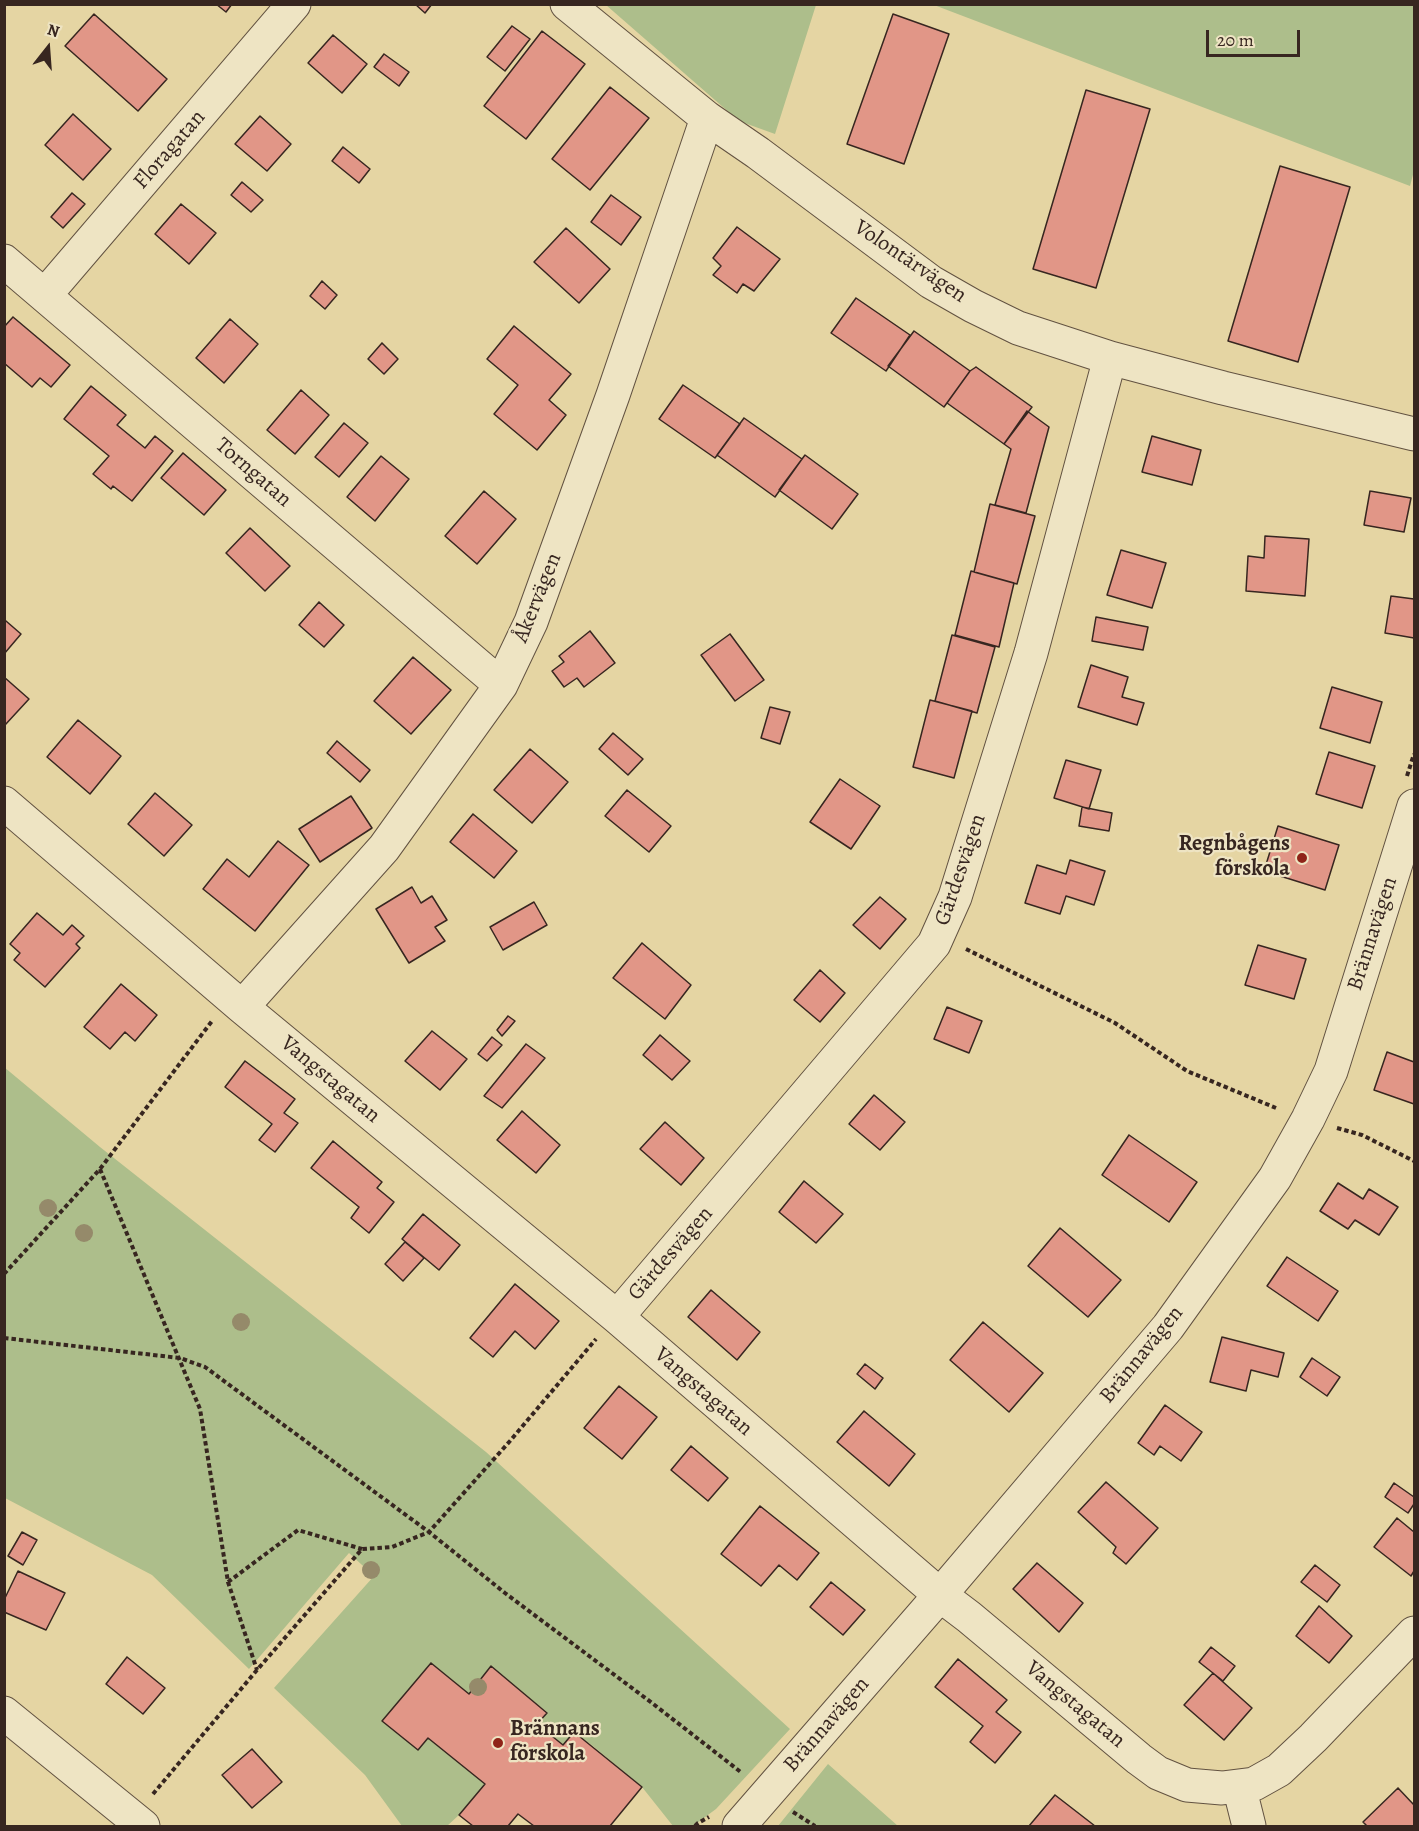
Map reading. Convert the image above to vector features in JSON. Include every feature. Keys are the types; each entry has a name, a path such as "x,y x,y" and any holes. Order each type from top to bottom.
{"street":[{"name":"Floragatan","path":"45,295 294,4"},
{"name":"Volontärvägen","path":"567,4 707,118 758,153 931,282 1018,328 1110,358 1414,434"},
{"name":"Åkervägen","path":"230,1010 384,848 501,685 531,622 613,395 707,118"},
{"name":"Torngatan","path":"4,261 501,685"},
{"name":"Gärdesvägen","path":"609,1324 894,992 939,935 955,897 1031,653 1110,358"},
{"name":"Brännavägen","path":"726,1821 767,1793 940,1595 1168,1327 1275,1178 1308,1119 1330,1071 1411,791"},
{"name":"Vangstagatan","path":"4,802 230,1010 609,1324 1158,1773 1187,1785 1222,1788 1254,1784 1279,1770 1313,1738 1414,1633"},
{"path":"4,1713 134,1824"},
{"path":"1239,1786 1250,1827"}],"path":[{"path":"1411,791 1414,754"},
{"path":"939,935 1115,1023 1187,1071 1289,1113 1362,1135 1414,1161"},
{"path":"4,1274 100,1169 230,1010"},
{"path":"100,1169 200,1409 228,1582 257,1670"},
{"path":"228,1582 298,1530 362,1549 392,1547 429,1532 609,1324"},
{"path":"4,1338 180,1358 205,1367 429,1532 784,1807 815,1827"},
{"path":"134,1824 257,1670 362,1549"},
{"path":"695,1827 698,1823 726,1821"}],"green space":[{"path":"606,5 816,5 775,134 739,121"},
{"path":"934,5 1414,5 1414,171 1410,186"},
{"path":"4,1067 100,1147 486,1452 790,1729 716,1809 693,1826 673,1826 642,1787 593,1746 574,1732 563,1745 537,1724 547,1712 491,1667 469,1694 431,1663 383,1721 418,1750 428,1738 485,1784 447,1826 402,1826 365,1775 274,1688 374,1576 349,1553 249,1669 152,1575 5,1498"},
{"path":"828,1764 898,1826 778,1826"}],"building":[{"path":"216,4 232,4 226,12"},
{"path":"415,4 432,4 425,13"},
{"path":"94,14 167,79 138,111 65,46"},
{"path":"893,14 949,34 904,164 847,144"},
{"path":"512,26 530,39 505,71 487,57"},
{"path":"542,31 585,64 526,139 484,106"},
{"path":"333,35 367,64 342,93 308,63"},
{"path":"384,54 409,72 399,86 374,67"},
{"path":"610,87 649,118 590,190 552,159"},
{"path":"1086,90 1150,109 1096,288 1033,269"},
{"path":"73,114 111,149 83,180 45,145"},
{"path":"260,116 291,144 267,171 235,144"},
{"path":"343,147 370,169 359,183 332,161"},
{"path":"1280,166 1350,187 1298,362 1228,341"},
{"path":"242,182 263,200 251,212 231,195"},
{"path":"72,193 85,204 63,228 51,217"},
{"path":"611,195 641,217 621,245 591,222"},
{"path":"181,204 216,233 189,264 155,234"},
{"path":"737,227 780,259 754,291 743,284 737,293 713,275 721,266 713,258"},
{"path":"566,228 610,269 579,303 534,262"},
{"path":"322,281 337,295 325,309 310,296"},
{"path":"856,298 910,335 886,371 831,333"},
{"path":"13,317 70,365 51,387 40,378 32,387 4,363 4,327"},
{"path":"230,319 258,344 224,383 196,358"},
{"path":"514,326 571,374 549,400 566,415 537,450 494,414 518,385 487,359"},
{"path":"914,331 970,371 944,407 888,366"},
{"path":"382,343 398,359 384,374 368,359"},
{"path":"976,367 1032,407 1004,444 947,403 970,371"},
{"path":"683,385 740,424 715,458 659,419"},
{"path":"91,386 126,415 117,425 145,448 155,436 173,451 132,501 113,486 111,489 93,474 109,456 64,419"},
{"path":"301,390 329,415 295,454 267,430"},
{"path":"1027,411 1049,427 1026,513 995,505 1011,449 1004,444"},
{"path":"744,418 802,459 775,497 717,455"},
{"path":"344,423 368,443 339,477 315,457"},
{"path":"1152,436 1201,450 1192,485 1142,472"},
{"path":"183,453 226,490 204,515 161,478"},
{"path":"805,455 858,494 832,529 779,490"},
{"path":"381,456 409,479 375,521 347,497"},
{"path":"484,491 516,519 477,564 445,536"},
{"path":"1370,491 1411,498 1404,532 1364,525"},
{"path":"990,504 1035,516 1017,584 974,572"},
{"path":"250,528 290,566 265,591 226,553"},
{"path":"1265,536 1309,539 1305,596 1246,591 1248,556 1264,558"},
{"path":"1121,550 1166,563 1152,608 1107,595"},
{"path":"971,571 1014,583 999,647 955,635"},
{"path":"1391,596 1414,599 1414,638 1385,633"},
{"path":"319,602 344,625 324,647 299,625"},
{"path":"1096,617 1148,627 1143,650 1092,641"},
{"path":"6,621 21,634 4,654 4,623"},
{"path":"590,631 615,663 584,687 577,678 564,687 552,671 564,662 559,656"},
{"path":"730,634 764,680 735,701 701,655"},
{"path":"952,635 995,647 977,713 935,701"},
{"path":"413,657 451,690 411,734 374,701"},
{"path":"1091,665 1128,677 1122,697 1144,703 1137,725 1078,707"},
{"path":"4,677 29,699 5,725 4,724"},
{"path":"1332,687 1382,702 1370,743 1320,728"},
{"path":"930,700 972,711 954,778 913,767"},
{"path":"770,707 790,712 780,744 761,738"},
{"path":"78,720 121,756 90,794 47,757"},
{"path":"613,733 643,759 628,775 599,749"},
{"path":"337,741 370,770 360,782 327,753"},
{"path":"530,749 568,782 532,823 494,790"},
{"path":"1329,752 1375,766 1362,808 1316,794"},
{"path":"1066,760 1101,770 1089,809 1054,798"},
{"path":"840,779 880,806 851,849 810,822"},
{"path":"627,790 671,826 649,852 605,816"},
{"path":"155,793 192,825 164,856 128,824"},
{"path":"351,796 372,828 320,862 299,829"},
{"path":"1082,807 1112,813 1109,831 1079,826"},
{"path":"473,814 517,851 494,878 450,842"},
{"name":"Regnbågens förskola","path":"1278,826 1339,845 1325,890 1264,871"},
{"path":"278,841 309,865 255,931 203,889 227,859 249,877"},
{"path":"1070,860 1105,871 1094,905 1066,896 1060,914 1025,903 1037,865 1066,874"},
{"path":"412,887 421,903 432,896 447,920 435,927 445,941 409,963 376,909"},
{"path":"880,897 906,919 880,949 853,925"},
{"path":"534,902 547,925 503,950 490,927"},
{"path":"37,913 63,935 72,925 84,936 76,944 80,948 45,987 14,960 20,953 10,944"},
{"path":"642,943 691,985 665,1019 613,978"},
{"path":"1258,945 1306,959 1294,999 1245,985"},
{"path":"820,970 845,993 820,1022 794,1000"},
{"path":"121,984 157,1015 135,1041 125,1032 110,1049 84,1027"},
{"path":"947,1007 982,1021 969,1053 934,1039"},
{"path":"508,1016 515,1021 502,1036 497,1030"},
{"path":"432,1031 467,1059 440,1090 405,1061"},
{"path":"660,1035 690,1061 672,1080 643,1055"},
{"path":"492,1037 502,1045 487,1061 478,1054"},
{"path":"526,1044 545,1058 502,1108 484,1096"},
{"path":"1387,1052 1414,1062 1414,1104 1374,1090"},
{"path":"245,1061 295,1099 284,1113 298,1123 275,1152 259,1140 272,1124 225,1087"},
{"path":"874,1095 905,1122 880,1150 849,1124"},
{"path":"522,1111 560,1145 536,1173 497,1140"},
{"path":"665,1122 704,1158 681,1185 640,1149"},
{"path":"1129,1135 1197,1182 1169,1222 1102,1175"},
{"path":"333,1141 382,1182 377,1188 394,1202 369,1233 351,1218 359,1207 311,1168"},
{"path":"804,1181 843,1214 816,1243 779,1212"},
{"path":"1338,1183 1363,1199 1369,1189 1398,1207 1379,1235 1355,1220 1348,1229 1320,1211"},
{"path":"423,1214 460,1245 439,1270 402,1239"},
{"path":"1060,1228 1121,1280 1088,1317 1028,1266"},
{"path":"405,1242 424,1258 403,1281 385,1264"},
{"path":"1287,1257 1338,1291 1318,1321 1267,1286"},
{"path":"515,1284 559,1321 535,1349 515,1331 493,1357 470,1338"},
{"path":"711,1290 760,1332 737,1360 688,1317"},
{"path":"983,1322 1043,1373 1009,1412 950,1360"},
{"path":"1222,1337 1284,1353 1278,1377 1251,1370 1246,1391 1210,1382"},
{"path":"1312,1358 1340,1377 1327,1396 1300,1377"},
{"path":"865,1364 883,1378 875,1389 857,1374"},
{"path":"619,1386 657,1417 622,1459 584,1428"},
{"path":"1165,1405 1202,1432 1181,1461 1160,1446 1154,1455 1138,1443"},
{"path":"864,1411 915,1454 889,1486 837,1442"},
{"path":"691,1446 728,1478 708,1501 671,1470"},
{"path":"1106,1482 1158,1528 1126,1564 1113,1553 1116,1547 1078,1512"},
{"path":"1394,1483 1414,1497 1414,1504 1408,1513 1385,1497"},
{"path":"760,1506 819,1553 797,1580 779,1565 761,1586 721,1554"},
{"path":"1397,1518 1414,1532 1414,1571 1411,1576 1374,1547"},
{"path":"22,1532 37,1540 23,1565 8,1556"},
{"path":"1037,1563 1083,1603 1059,1632 1013,1589"},
{"path":"1315,1565 1340,1585 1327,1602 1301,1582"},
{"path":"18,1571 65,1593 46,1630 4,1612 4,1600"},
{"path":"831,1582 865,1610 843,1635 810,1607"},
{"path":"1319,1606 1352,1636 1329,1663 1296,1636"},
{"path":"1211,1647 1235,1666 1223,1681 1199,1662"},
{"path":"127,1657 165,1688 143,1714 106,1684"},
{"path":"958,1659 1007,1700 996,1712 1021,1732 995,1763 970,1742 983,1726 935,1687"},
{"name":"Brännans förskola","path":"431,1663 469,1694 491,1666 547,1713 537,1724 563,1745 574,1732 642,1787 610,1826 534,1826 518,1814 508,1826 473,1826 459,1815 485,1784 428,1738 418,1750 382,1721"},
{"path":"1213,1673 1252,1708 1224,1740 1184,1705"},
{"path":"252,1749 282,1782 252,1808 222,1775"},
{"path":"1398,1788 1414,1805 1414,1826 1367,1826 1363,1822"},
{"path":"1055,1795 1095,1826 1029,1826"}],"place":[{"name":"Regnbågens förskola","path":"1302,858"},
{"name":"Brännans förskola","path":"498,1743"}]}
